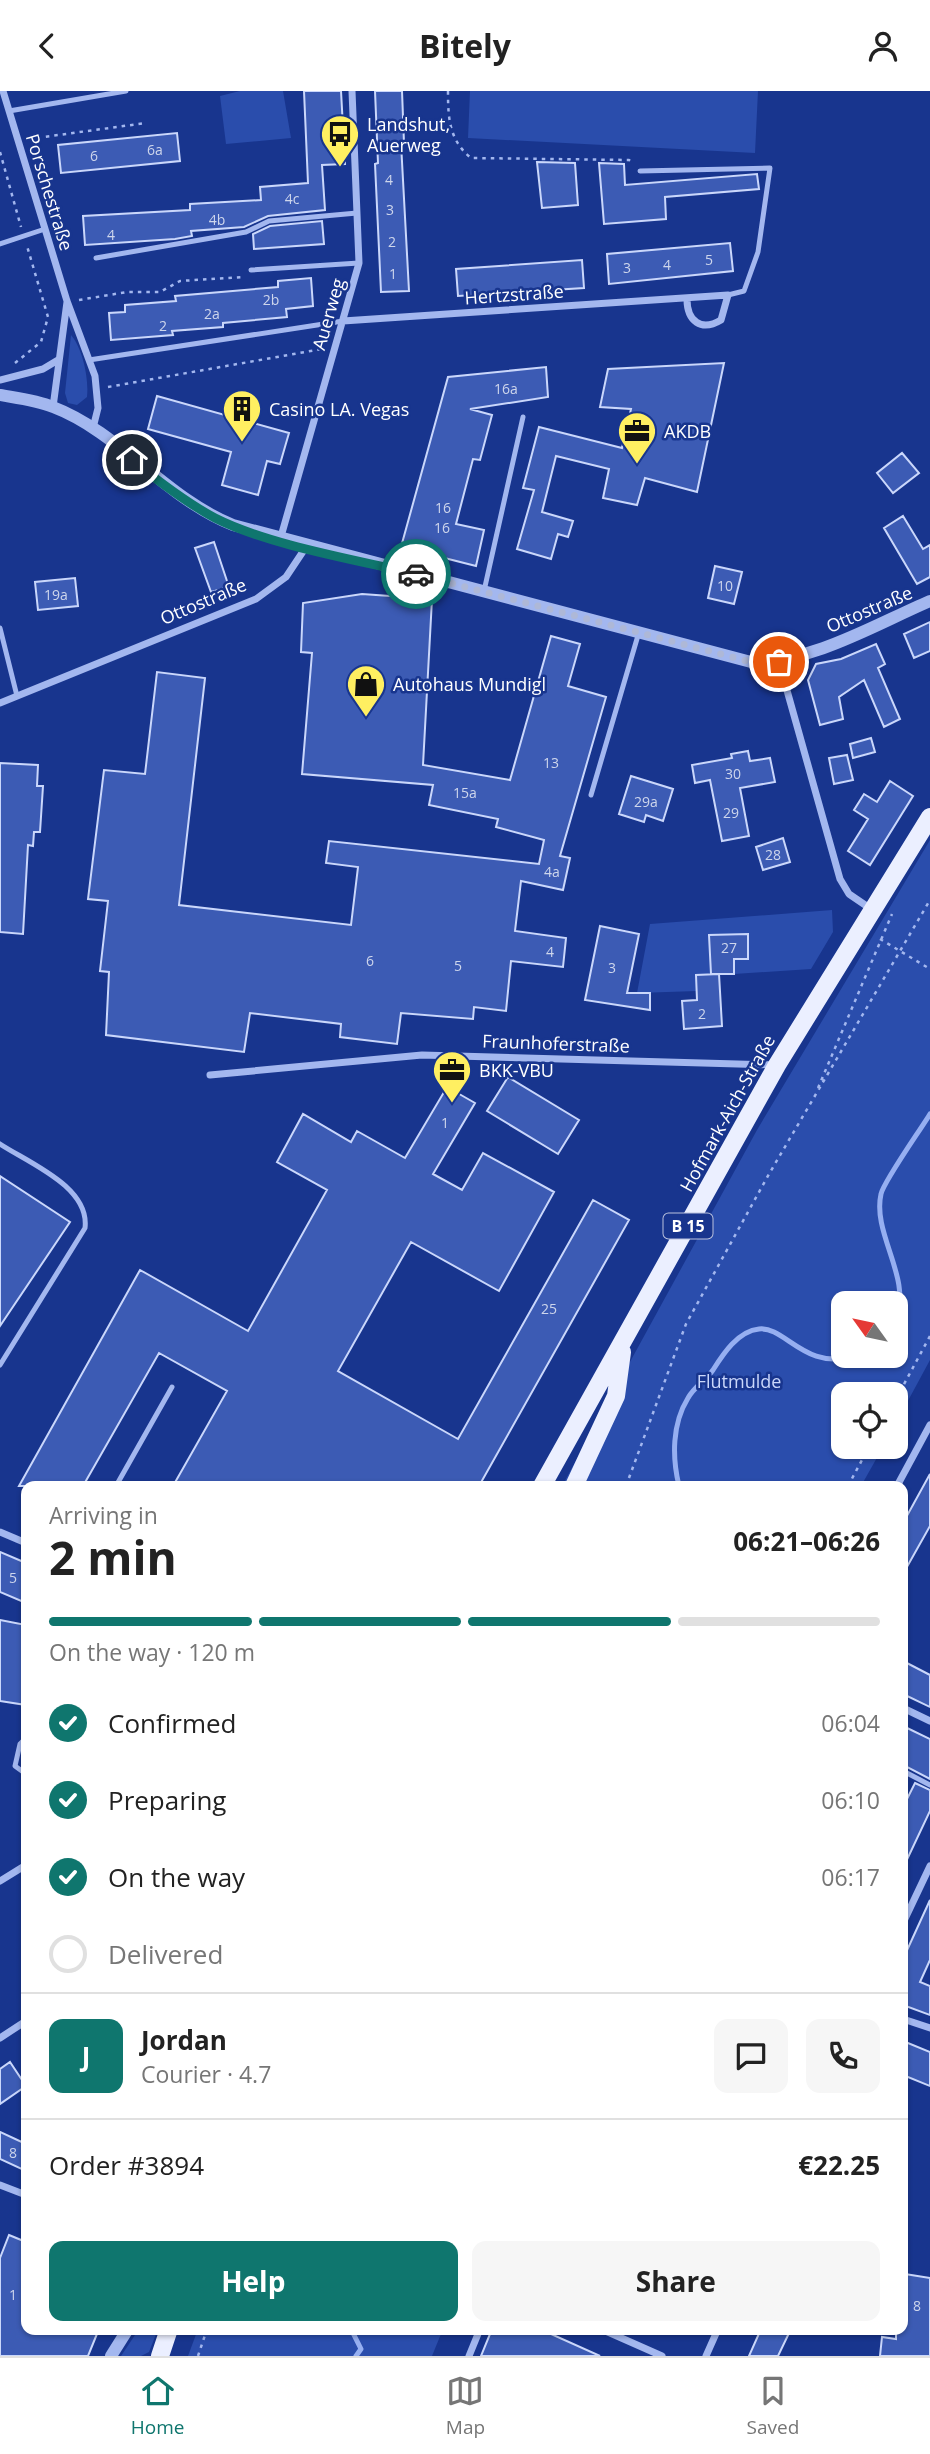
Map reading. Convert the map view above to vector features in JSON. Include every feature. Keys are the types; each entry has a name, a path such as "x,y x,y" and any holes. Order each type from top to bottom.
{"main road":[{"name":"Hofmark-Aich-Straße","path":"545,1481 777,1065 930,817"},
{"path":"576,1481 616,1396 623,1344"},
{"path":"160,2356 167,2335"}],"street":[{"name":"Porschestraße","path":"3,91 67,302 98,389 98,408 93,429"},
{"name":"Auerweg","path":"280,540 359,263 352,91"},
{"name":"Hertzstraße","path":"343,321 729,295"},
{"path":"687,299 691,317 700,326 710,326 721,320 729,295"},
{"name":"Porschestraße","path":"53,407 67,302"},
{"path":"0,380 43,369 58,360"},
{"path":"0,395 53,407 93,429 202,510 233,525 306,547"},
{"name":"Ottostraße","path":"0,702 256,599 286,577 306,547 751,662 779,662 814,651 930,601"},
{"path":"779,662 841,879 849,894 871,910"},
{"name":"Fraunhoferstraße","path":"209,1075 422,1055 777,1065"},
{"path":"900,1481 930,1425"},
{"path":"0,1532 21,1541"},
{"path":"908,1710 930,1721"},
{"path":"908,1912 930,1866"},
{"path":"0,1881 21,1868"},
{"path":"908,2021 930,2028"},
{"path":"0,2038 21,2024"},
{"path":"0,2185 21,2193"},
{"path":"111,2356 124,2335"},
{"path":"469,2356 478,2335"},
{"path":"615,2335 662,2356"},
{"path":"706,2356 715,2335"}],"lane":[{"path":"9,111 126,91"},
{"path":"640,171 770,169 758,252 744,291 729,295"},
{"path":"96,258 246,232 269,221 357,213"},
{"path":"0,244 46,229"},
{"path":"251,270 359,263"},
{"path":"89,360 343,321"},
{"path":"484,591 523,417"},
{"path":"0,628 17,696"},
{"path":"591,795 639,632"},
{"path":"0,1144 72,1191 86,1216 85,1228 0,1365"},
{"path":"119,1481 172,1387"},
{"path":"21,1743 15,1766 21,1770"},
{"path":"908,1774 930,1785"}],"path":[{"path":"448,91 450,130 459,148 471,158 629,160 640,171"},
{"path":"19,141 146,123"},
{"path":"0,152 48,317 41,342 8,368"},
{"path":"67,302 127,292 160,292 180,281 242,279 251,270"},
{"path":"98,389 336,347"},
{"path":"628,1481 686,1324 930,900"},
{"path":"809,1107 880,939 898,903"},
{"path":"880,939 930,969"},
{"path":"905,1382 930,1336"},
{"path":"851,1481 863,1459"},
{"path":"198,2356 205,2335"}],"green space":[{"path":"240,91 283,91 291,138 226,144 220,96"},
{"path":"470,91 758,91 755,153 468,138"},
{"path":"71,335 82,356 87,382 87,397 77,405 68,403 65,393"},
{"name":"Flutmulde","path":"930,840 930,1360 908,1401 908,1382 831,1382 831,1459 876,1459 864,1481 565,1481 757,1130"},
{"path":"832,910 833,932 811,969 734,974 734,959 748,958 747,934 710,935 711,974 697,991 637,993 650,924"},
{"path":"135,2335 156,2335 149,2352 141,2356 121,2356"},
{"path":"196,2335 441,2335 432,2356 188,2356"}],"building":[{"path":"304,91 341,91 345,164 322,165 325,210 268,216 244,227 191,231 192,236 175,239 85,245 83,216 190,210 190,204 261,200 260,187 308,183"},
{"path":"375,91 402,91 404,143 401,143 409,291 381,292 375,164 378,163"},
{"path":"177,133 180,161 61,173 58,145"},
{"path":"537,162 575,163 578,205 542,208"},
{"path":"599,163 624,164 625,185 757,174 759,189 665,197 666,219 604,224"},
{"path":"322,221 324,244 254,249 253,234 270,226"},
{"path":"730,243 733,271 609,284 607,254"},
{"path":"582,260 584,288 458,296 456,269"},
{"path":"311,278 313,306 286,309 287,317 223,323 223,327 172,331 173,335 111,340 109,313 125,312 125,305 176,301 175,296 278,287 278,281"},
{"path":"724,363 697,492 645,478 637,505 603,498 609,469 556,456 542,512 573,521 568,537 558,534 551,559 517,549 534,490 523,488 539,427 622,448 631,409 600,407 608,369"},
{"path":"546,367 548,397 470,409 492,415 480,460 473,459 456,524 484,530 476,566 401,547 448,377"},
{"name":"Casino LA. Vegas","path":"157,396 289,433 280,464 267,461 258,495 222,485 231,452 148,429"},
{"path":"902,453 919,473 893,493 877,473"},
{"path":"903,516 923,549 930,545 930,577 917,584 884,528"},
{"path":"214,542 229,587 211,592 195,548"},
{"path":"715,566 742,572 734,604 708,598"},
{"path":"75,578 78,606 38,610 35,582"},
{"path":"362,594 432,599 423,765 510,780 551,636 580,644 568,686 606,697 560,856 570,858 563,890 521,881 515,931 566,938 563,967 511,961 506,1011 474,1007 473,1019 401,1013 397,1044 340,1037 341,1024 250,1013 244,1052 106,1035 109,972 100,971 108,901 88,899 104,770 145,774 157,672 205,678 179,905 351,925 358,867 326,863 329,841 539,864 544,840 496,827 498,819 429,805 433,785 302,774 312,653 301,652 303,603"},
{"path":"930,622 930,651 914,658 904,634"},
{"path":"876,644 885,664 878,668 900,719 884,727 864,680 839,697 843,719 820,725 808,680 816,664 841,659"},
{"path":"871,738 875,752 853,758 850,744"},
{"path":"748,751 750,761 770,758 775,782 740,788 749,836 722,841 710,780 695,783 692,765 732,758 731,754"},
{"path":"847,755 853,780 834,784 829,758"},
{"path":"0,763 38,765 37,786 43,786 40,832 34,832 33,846 28,845 23,934 0,932"},
{"path":"631,776 673,789 663,821 646,815 644,822 619,814"},
{"path":"890,781 913,796 870,865 848,851 868,819 854,810 864,794 877,802"},
{"path":"783,838 790,862 763,870 756,847"},
{"path":"600,926 639,934 627,993 650,993 650,1010 585,1000"},
{"path":"748,934 748,959 734,959 734,974 711,974 709,935"},
{"path":"719,974 722,1026 684,1029 682,1001 697,1000 696,975"},
{"path":"508,1077 579,1120 558,1154 487,1111"},
{"path":"447,1087 475,1103 433,1174 462,1190 483,1153 554,1192 499,1291 411,1242 338,1371 458,1439 593,1200 629,1220 482,1481 176,1481 227,1391 159,1353 86,1481 22,1481 140,1270 248,1331 327,1190 277,1162 303,1114 351,1142 357,1131 405,1158"},
{"path":"0,1176 70,1222 0,1326"},
{"path":"930,1474 930,1526 908,1565 908,1514"},
{"path":"0,1552 21,1561 21,1601 0,1592"},
{"path":"0,1620 21,1624 21,1704 0,1701"},
{"path":"908,1664 930,1675 930,1707 908,1696"},
{"path":"908,1728 930,1739 930,1779 908,1768"},
{"path":"915,1783 930,1790 930,1811 908,1857 908,1797"},
{"path":"930,1900 930,1960 920,1982 930,1986 930,2015 908,2007 908,1948"},
{"path":"908,2043 930,2052 930,2086 908,2077"},
{"path":"10,2062 21,2078 21,2089 0,2104 0,2069"},
{"path":"0,2132 21,2142 21,2169 0,2159"},
{"path":"9,2235 21,2240 21,2335 97,2335 88,2356 0,2356 0,2258"},
{"path":"908,2274 930,2278 930,2356 880,2356 882,2337 896,2339 896,2335 908,2335"},
{"path":"490,2335 553,2335 600,2356 481,2356"},
{"path":"758,2335 788,2335 778,2356 749,2356"}],"waterway":[{"path":"899,1291 882,1225 881,1194 895,1167 930,1114"},
{"path":"678,1481 675,1441 683,1408 726,1351 744,1334 759,1329 769,1330 809,1353 831,1359"},
{"path":"354,2335 361,2349 356,2356"}],"way so far":[{"path":"416,574 751,662 779,662"}],"place":[{"name":"Landshut, Auerweg","path":"340,168"},
{"name":"Casino LA. Vegas","path":"242,443"},
{"name":"AKDB","path":"637,465"},
{"name":"Autohaus Mundigl","path":"366,718"},
{"name":"BKK-VBU","path":"452,1104"}],"route":[{"path":"132,460 217,519 280,540 416,574"}]}
